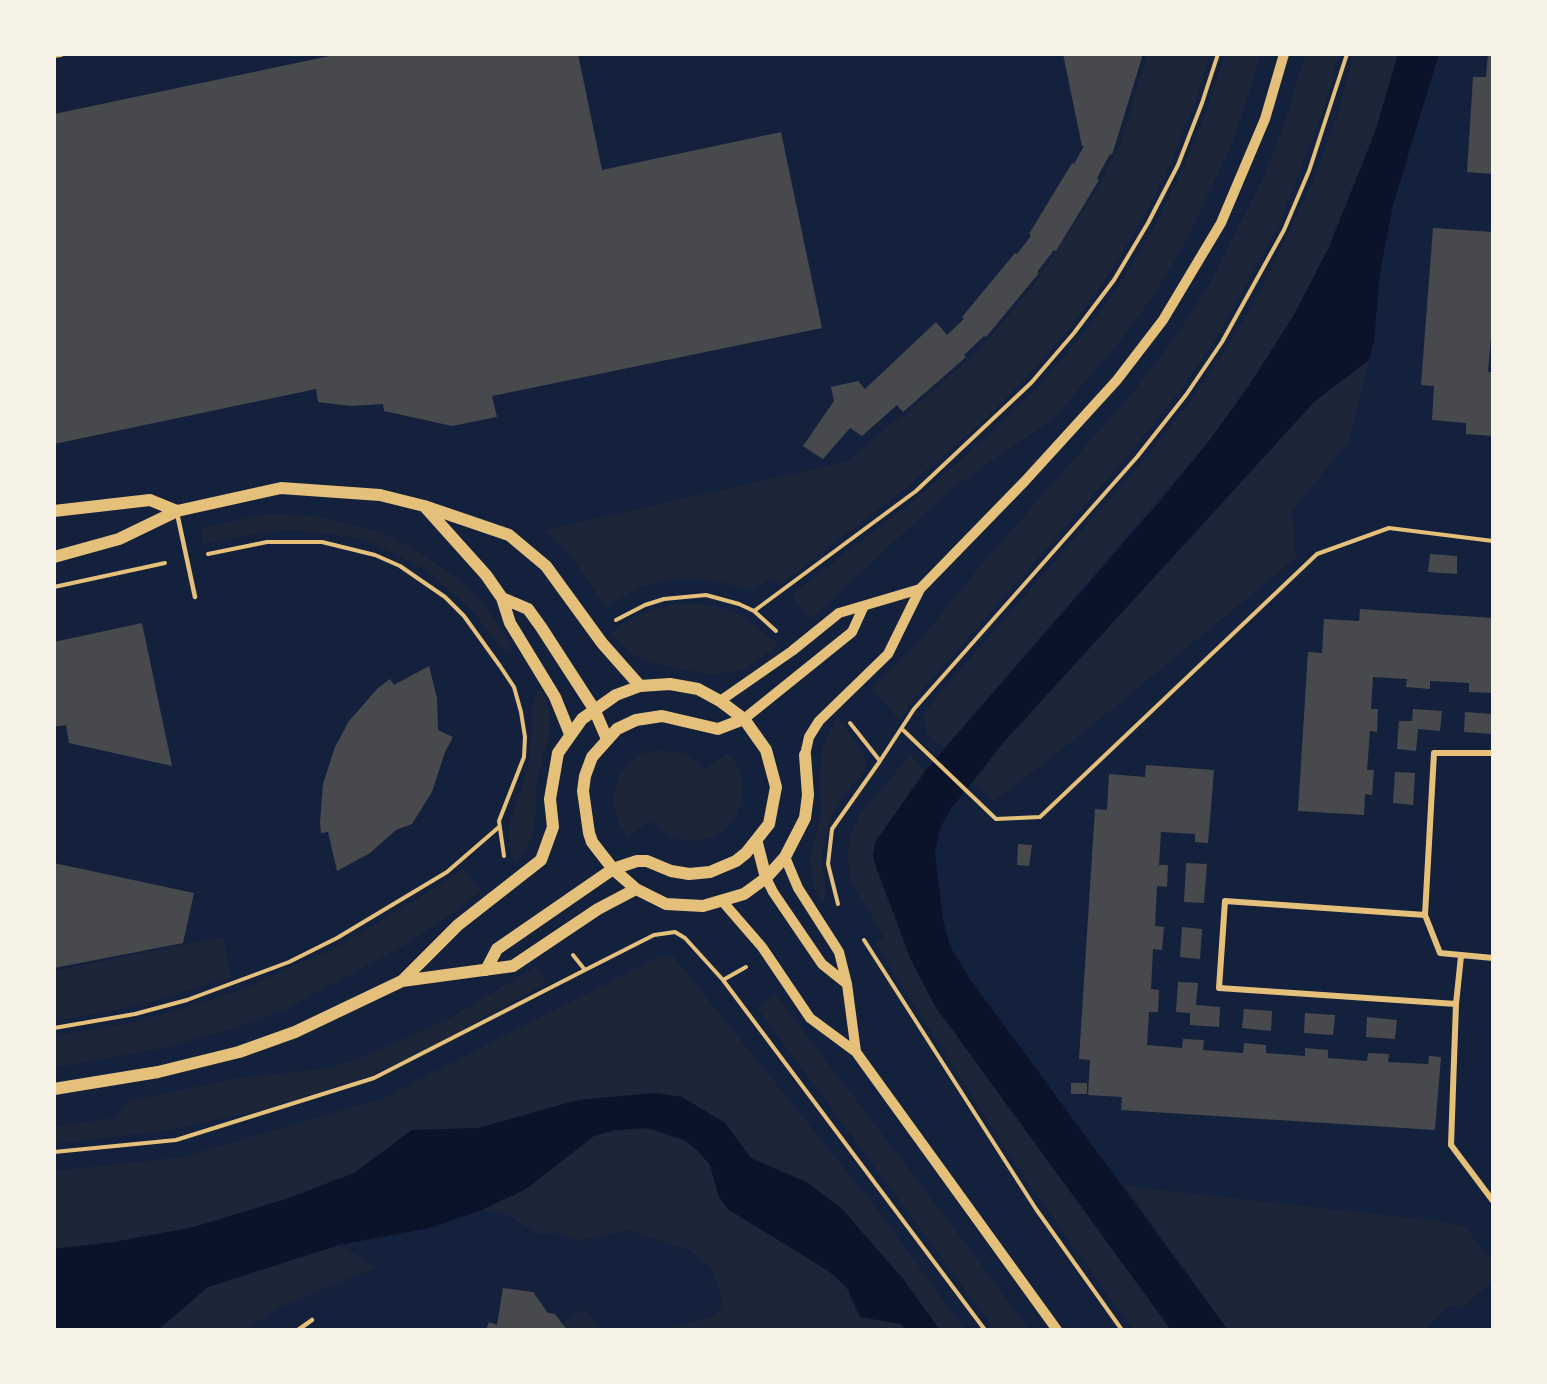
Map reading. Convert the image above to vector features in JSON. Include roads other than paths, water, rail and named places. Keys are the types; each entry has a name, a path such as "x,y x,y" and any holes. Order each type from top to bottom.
{"main road":[{"path":"54,557 119,539 177,510 281,488 380,495 424,506 509,535 546,566 602,643 639,686"},
{"path":"54,511 150,500 177,510"},
{"path":"424,506 486,574 502,598 510,623 555,697 570,734"},
{"path":"502,598 528,609 594,709 607,740"},
{"path":"402,981 458,925 541,860 553,827 550,799 558,753 570,734 594,709 616,695 639,686 670,684 698,690 720,701 744,719 766,750 776,787 769,824 757,843 736,861 710,872 689,874 671,871 647,861 637,861 613,869 497,949 486,970"},
{"path":"744,719 718,729 662,716 636,720 617,729 592,757 585,776 583,791 592,842 613,869 636,889 666,904 686,907 723,902 744,894 766,878 785,857 805,818 808,795 805,755"},
{"path":"757,843 766,878"},
{"path":"54,1089 158,1072 239,1052 295,1032 402,981 513,966 598,909 636,889"}],"street":[{"path":"54,56 61,54"},
{"path":"805,755 809,737 819,722 888,654 920,589 1025,481 1118,380 1163,320 1221,223 1265,119 1284,54"},
{"path":"720,701 792,651 839,613 863,608 920,589"},
{"path":"744,719 852,632 863,608"},
{"path":"1493,753 1434,753 1425,915 1440,953 1493,958"},
{"path":"785,857 798,888 839,952 847,984 856,1052"},
{"path":"766,878 822,964 847,984"},
{"path":"1425,915 1225,901 1219,988 1456,1004"},
{"path":"723,902 762,947 810,1018 856,1052 1057,1330"},
{"path":"1461,956 1456,1004 1451,1145 1493,1201"}],"lane":[{"path":"177,510 195,597"},
{"path":"298,1330 312,1320"}]}
